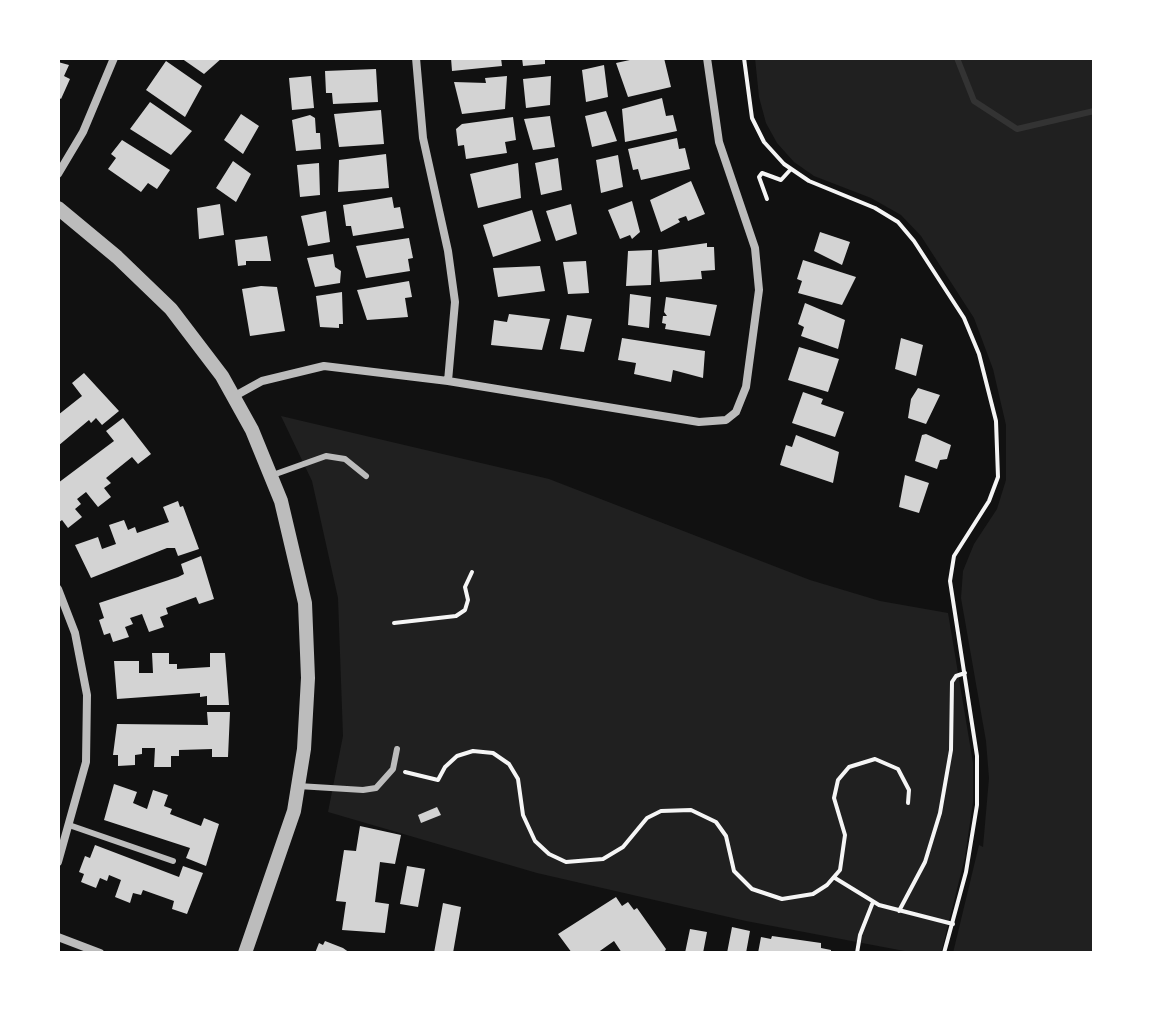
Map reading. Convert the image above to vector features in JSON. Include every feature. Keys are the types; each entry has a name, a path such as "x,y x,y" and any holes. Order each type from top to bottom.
{"street":[{"path":"58,174 83,132 114,58"},
{"path":"416,58 423,138 448,251 455,302 448,381"},
{"path":"233,397 262,381 324,366 448,381 699,422 726,420 736,412 746,387 759,290 755,248 719,142 707,58"},
{"path":"58,208 117,257 171,309 222,376 281,501 305,603 308,678 298,786 273,880 245,953"},
{"path":"58,589 75,633 87,695 86,762 58,862"},
{"path":"58,937 100,953"}],"lane":[{"path":"270,476 326,456 345,459 366,476"},
{"path":"298,786 376,788 393,769 397,749"},
{"path":"69,825 173,861"}],"path":[{"path":"744,58 752,118 764,142 791,169 898,222 914,241 964,318 979,354 996,421 998,477 989,501 954,556 950,581 977,756 977,805 971,850 944,953"},
{"path":"767,199 759,177 762,173 781,180 791,169"},
{"path":"394,623 456,616 465,610 468,600 465,587 472,572"},
{"path":"899,911 925,862 940,813 951,750 952,682 965,673"},
{"path":"393,769 438,780 445,767 457,756 473,751 493,753 509,764 518,779 523,815 535,841 549,854 566,862 603,859 623,847 647,818 676,809 691,810 716,822 726,836 734,871 752,889 796,899 813,894 835,878 846,851 845,835 834,798 838,780 849,767 875,759 898,769 909,790 908,803"},
{"path":"835,878 873,902 953,924"},
{"path":"857,953 860,935 873,902"}],"shaded area":[{"path":"755,58 1094,58 1094,953 953,953 979,845 983,847 989,778 986,741 961,598 963,571 974,544 997,509 1006,480 1006,425 993,369 974,318 921,236 901,215 871,198 814,176 794,162 777,143 766,123 759,97"},
{"path":"281,416 549,479 810,580 880,601 948,613 973,763 973,802 965,857 941,953 915,953 746,921 537,873 328,812 343,736 338,598 312,481"}],"building":[{"path":"181,58 222,58 204,74"},
{"path":"451,58 501,58 502,66 452,71"},
{"path":"522,58 545,58 545,64 523,66"},
{"path":"639,58 664,58 671,87 628,97 616,63"},
{"path":"166,61 202,86 185,117 146,90"},
{"path":"58,62 69,65 64,76 70,79 61,99 58,97"},
{"path":"604,65 608,97 586,102 582,70"},
{"path":"376,69 378,102 333,104 332,93 326,93 325,71"},
{"path":"311,76 314,108 292,110 289,78"},
{"path":"507,76 505,109 462,114 454,82 486,83 485,78"},
{"path":"551,76 550,105 526,108 523,79"},
{"path":"662,98 666,116 673,115 677,131 625,142 622,109"},
{"path":"150,102 192,131 171,155 130,129"},
{"path":"381,110 384,144 339,147 334,114"},
{"path":"606,111 617,141 592,147 585,116"},
{"path":"241,114 259,126 243,154 224,140"},
{"path":"310,115 315,118 316,133 320,133 321,149 296,151 292,120"},
{"path":"550,116 555,147 533,150 524,119"},
{"path":"513,117 516,140 505,142 507,153 466,159 464,145 458,146 456,129 462,124"},
{"path":"677,138 679,149 685,148 690,169 641,180 638,169 633,170 628,149"},
{"path":"122,140 170,170 157,189 148,183 141,192 108,169 116,158 111,154"},
{"path":"386,154 389,188 338,192 339,160"},
{"path":"618,155 623,187 601,193 596,160"},
{"path":"558,158 562,190 541,195 535,163"},
{"path":"233,161 251,174 236,202 216,188"},
{"path":"319,163 320,195 300,197 297,165"},
{"path":"518,163 521,198 478,208 470,174"},
{"path":"691,181 705,214 688,221 686,216 678,219 680,222 661,232 650,200"},
{"path":"392,197 394,208 400,207 404,228 353,236 351,226 346,226 343,205"},
{"path":"632,201 640,232 632,239 630,235 620,239 608,210"},
{"path":"220,204 224,235 199,239 197,208"},
{"path":"571,204 577,234 556,241 546,211"},
{"path":"532,210 541,241 493,257 483,225"},
{"path":"326,211 330,242 308,246 301,216"},
{"path":"820,232 850,242 842,265 814,251"},
{"path":"267,236 271,261 246,261 246,265 238,266 235,240"},
{"path":"409,238 413,258 408,259 410,271 366,278 356,246"},
{"path":"707,243 707,247 714,247 715,270 701,271 702,279 660,282 658,250"},
{"path":"652,250 651,285 626,286 628,251"},
{"path":"333,254 335,267 341,271 340,283 315,287 307,258"},
{"path":"803,260 856,277 842,305 798,293 802,281 797,279"},
{"path":"586,261 589,293 568,294 563,262"},
{"path":"540,266 545,291 498,297 493,268"},
{"path":"409,281 412,297 405,298 408,317 367,320 357,290"},
{"path":"277,287 285,331 250,336 242,289"},
{"path":"342,292 343,324 339,324 339,328 320,327 316,296"},
{"path":"630,294 651,297 649,328 628,325"},
{"path":"666,297 717,305 710,336 665,329 666,324 662,323 663,316 667,316 664,312"},
{"path":"805,303 845,320 838,349 801,336 804,327 798,324"},
{"path":"509,314 550,319 542,350 491,345 494,320 507,322"},
{"path":"567,315 592,319 584,352 560,349"},
{"path":"622,338 705,351 703,378 673,370 671,382 634,374 636,363 618,360"},
{"path":"901,338 923,345 916,376 895,369"},
{"path":"799,347 839,359 828,392 788,380"},
{"path":"84,373 119,411 102,425 96,418 91,423 89,420 58,446 58,415 82,396 72,383"},
{"path":"918,388 940,395 926,424 908,418 911,399"},
{"path":"803,392 823,399 821,404 844,412 835,437 792,423"},
{"path":"123,418 151,454 138,464 132,457 106,478 111,483 104,488 111,497 98,507 86,492 77,499 81,504 75,509 82,517 68,528 62,520 58,523 58,483 114,441 106,431"},
{"path":"796,435 839,452 833,483 780,465 786,445 792,447"},
{"path":"922,435 951,445 947,459 940,460 937,469 915,461"},
{"path":"905,475 929,483 919,513 899,507"},
{"path":"178,501 180,507 183,506 199,549 178,556 175,548 167,548 91,578 75,545 98,537 102,549 116,544 109,525 124,520 128,530 135,527 137,533 169,522 163,507"},
{"path":"201,556 214,599 199,604 196,597 166,608 168,614 160,617 164,627 149,632 142,614 130,618 133,624 125,627 129,637 113,642 110,633 104,635 99,620 104,618 99,603 178,577 184,574 181,564"},
{"path":"152,653 169,653 169,664 177,664 177,669 210,667 210,653 225,653 229,705 207,705 207,696 200,697 200,693 117,699 114,661 139,661 139,673 153,673"},
{"path":"207,712 230,712 228,757 212,757 212,749 179,750 179,756 171,756 171,767 154,767 155,748 142,748 142,754 135,755 135,765 118,766 118,755 113,755 117,724 208,725"},
{"path":"114,784 137,792 133,803 147,809 153,790 168,795 164,806 172,809 170,814 201,826 204,818 219,824 206,866 186,858 190,848 104,820"},
{"path":"437,807 441,815 421,823 418,815"},
{"path":"360,826 401,835 395,864 380,862 375,902 389,904 385,933 342,930 346,902 336,901 344,850 356,851"},
{"path":"95,845 179,877 183,866 203,873 187,914 172,909 174,901 143,890 141,895 133,893 130,903 115,897 121,880 109,875 107,881 100,878 96,888 81,882 84,874 79,872 85,856 90,858"},
{"path":"407,866 425,869 418,907 400,904"},
{"path":"616,897 622,906 628,902 634,910 637,908 666,949 664,953 622,953 614,941 597,953 572,953 558,934"},
{"path":"443,903 461,907 453,953 434,953"},
{"path":"732,927 750,931 746,953 727,953"},
{"path":"690,929 707,932 703,953 685,953"},
{"path":"772,936 821,943 821,948 831,950 831,953 758,953 761,937 771,939"},
{"path":"325,941 350,953 315,953 319,943 323,945"}],"waterway":[{"path":"957,58 974,101 1017,129 1094,111"}]}
